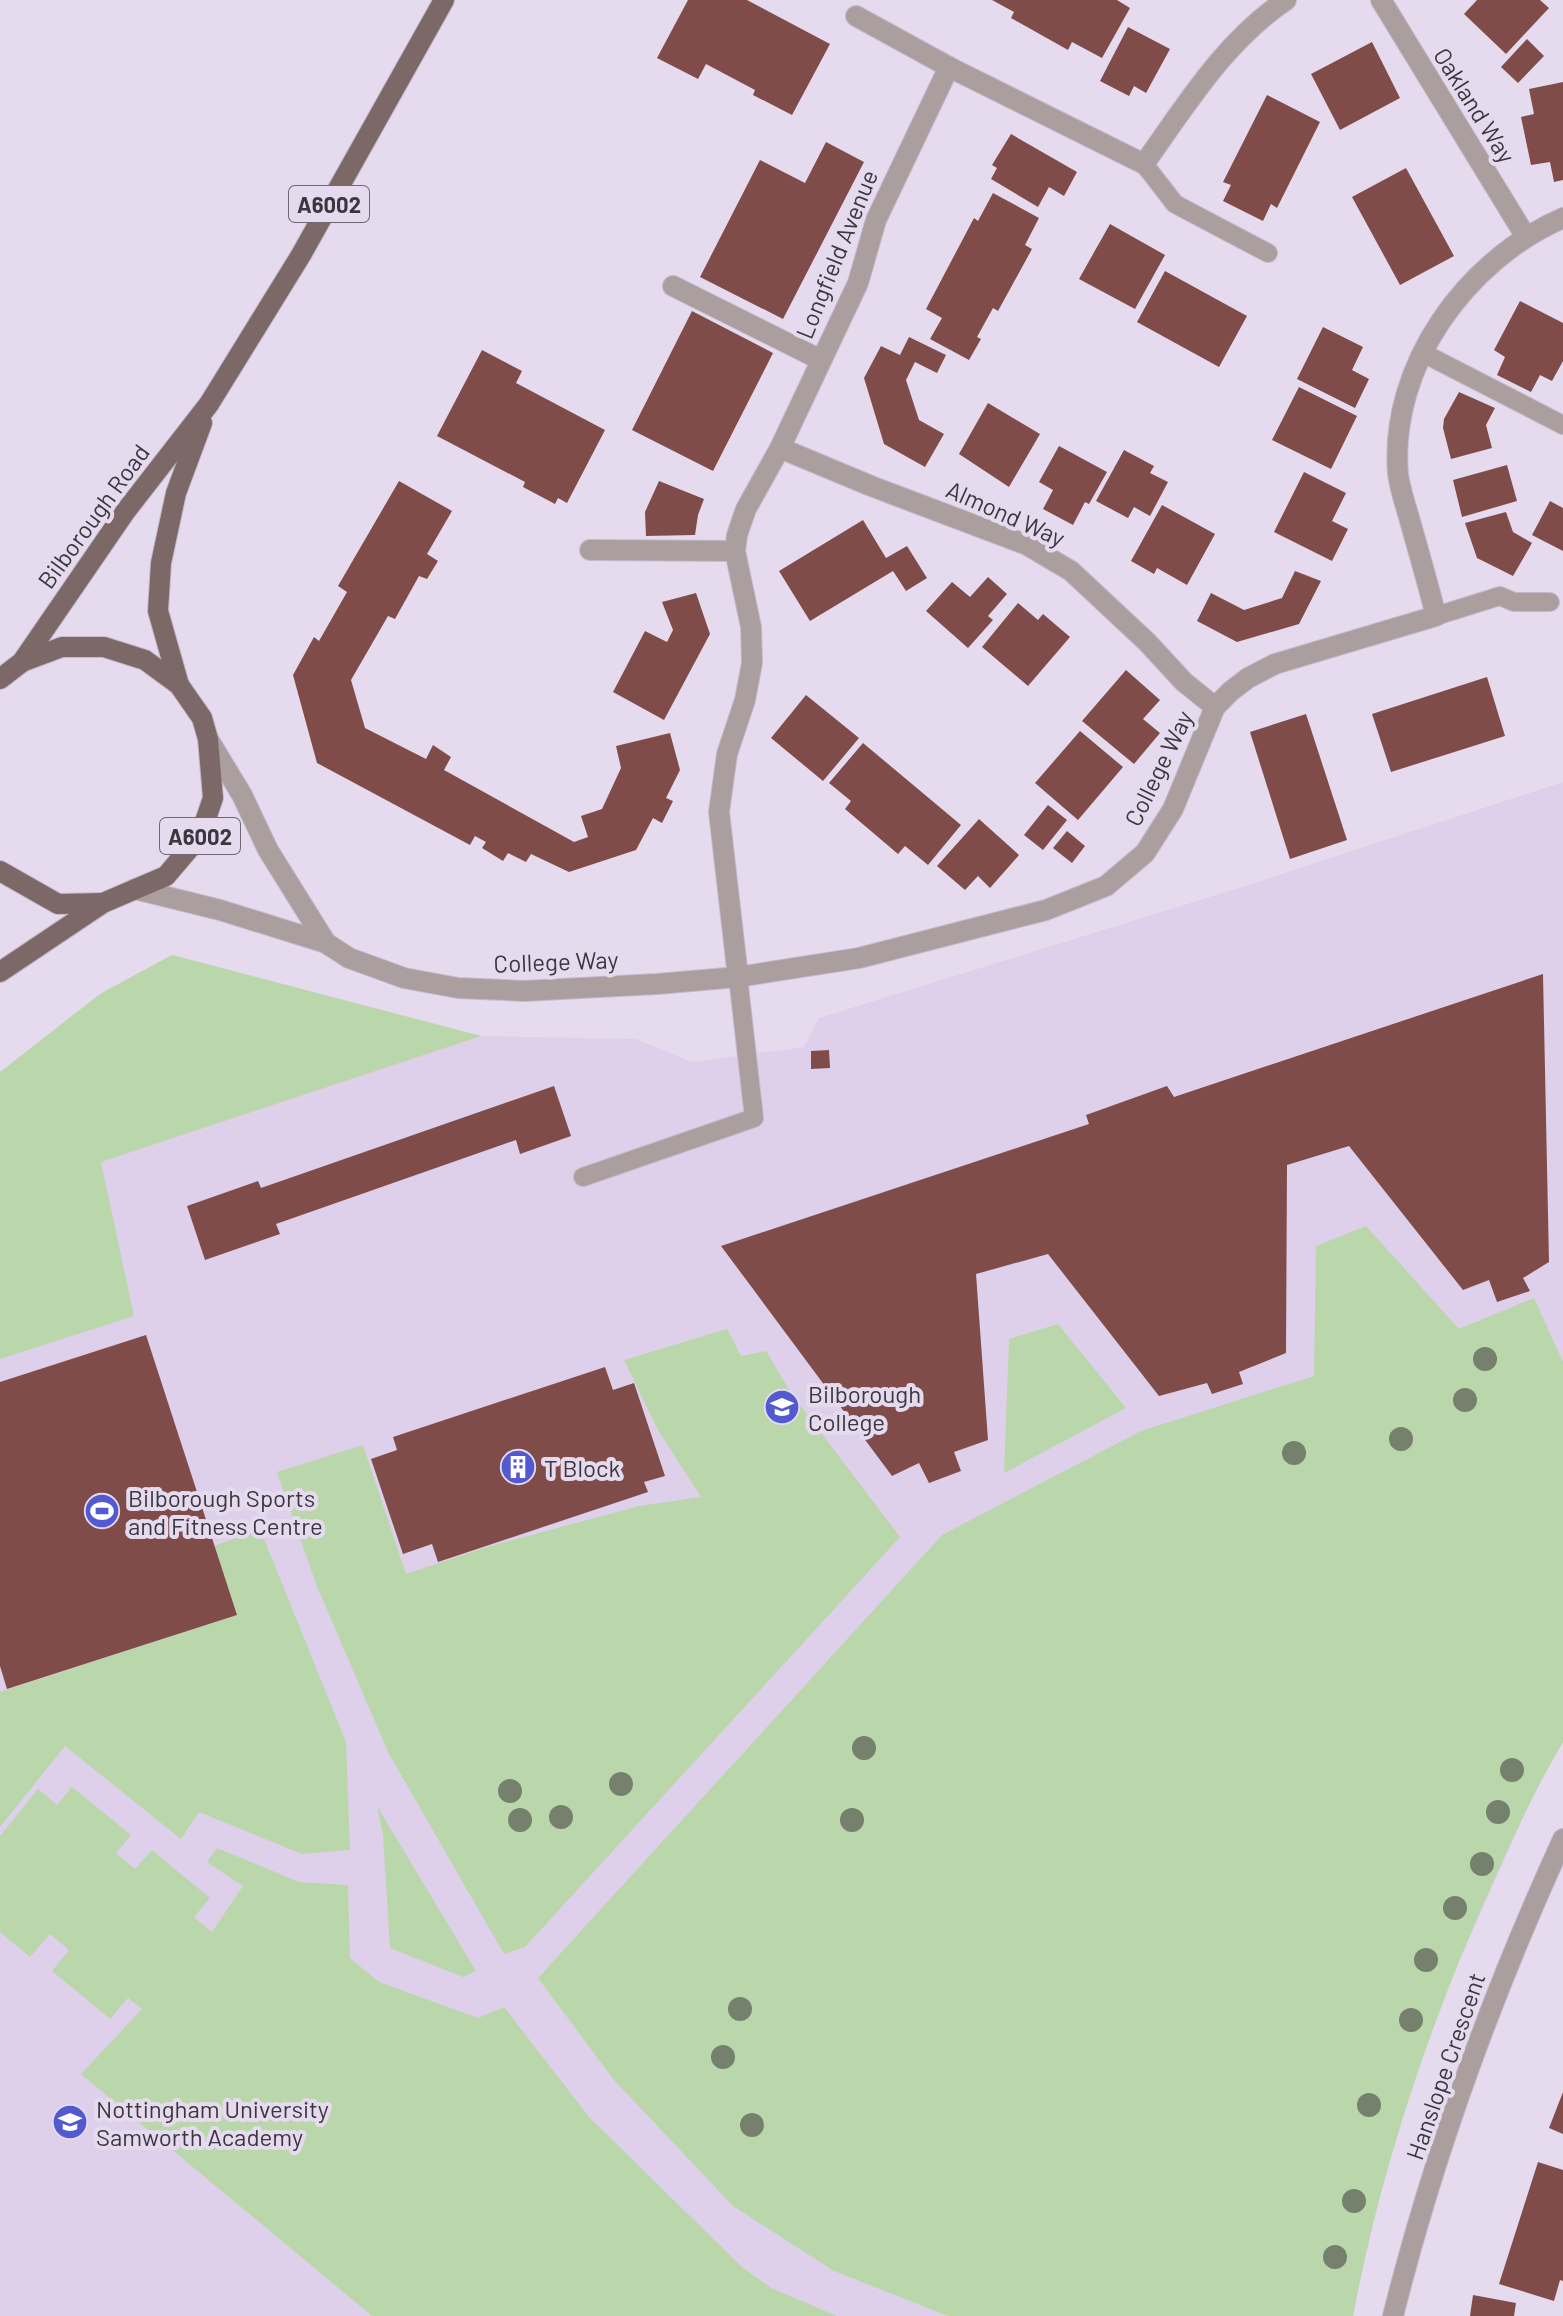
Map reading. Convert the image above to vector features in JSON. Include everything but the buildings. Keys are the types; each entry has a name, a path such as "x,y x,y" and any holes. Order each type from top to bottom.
{"main road":[{"name":"Bilborough Road","path":"22,662 125,512 209,404 301,255 444,0"},
{"name":"Bilborough Road","path":"179,685 158,611 161,563 176,493 209,404"},
{"name":"Bilborough Road","path":"0,679 22,662 62,647 104,647 145,660 179,685 202,718 208,739 213,798 200,836 166,876 103,903 0,972"},
{"name":"Bilborough Road","path":"0,871 58,904 103,903"}],"street":[{"path":"856,16 949,67 1144,164 1230,48 1265,14 1286,0"},
{"name":"Oakland Way","path":"1381,0 1526,237"},
{"name":"Longfield Avenue","path":"738,977 719,812 727,754 745,700 752,663 751,627 735,551 737,535 746,509 780,448 858,283 876,220 949,67"},
{"path":"1436,616 1399,479 1397,448 1401,413 1423,353 1464,291 1493,261 1526,237 1563,218"},
{"path":"673,286 821,360"},
{"name":"Almond Way","path":"780,448 1027,545 1071,571 1147,642 1184,682 1215,707"},
{"path":"590,550 735,551"},
{"name":"College Way","path":"135,889 220,910 326,943 349,958 404,978 458,988 539,990 738,977 859,958 1046,910 1106,886 1145,853 1173,809 1215,707 1248,678 1275,664 1436,616"},
{"name":"College Way","path":"208,739 242,795 268,850 326,943"},
{"name":"Hanslope Crescent","path":"1393,2316 1461,2089 1524,1926 1563,1839"}],"lane":[{"path":"1144,164 1175,204 1268,253"},
{"path":"1423,353 1563,425"},
{"path":"1436,616 1500,596 1514,602 1550,602"},
{"path":"583,1177 754,1118 738,977"}],"shaded area":[{"name":"Bilborough College","path":"1563,782 1563,1742 1538,1784 1441,2002 1402,2118 1369,2232 1353,2316 0,2316 0,1072 100,994 172,955 481,1036 636,1039 692,1062 804,1047 819,1018 1242,887"}],"green space":[{"path":"172,955 481,1036 101,1162 134,1316 0,1359 0,1072 100,994"},
{"path":"1366,1226 1459,1329 1534,1298 1563,1362 1563,1742 1503,1860 1430,2038 1378,2203 1353,2316 948,2316 834,2271 733,2206 614,2080 538,1978 942,1535 1141,1431 1314,1376 1316,1246"},
{"path":"1058,1324 1126,1408 1004,1473 1009,1339"},
{"path":"727,1329 741,1356 766,1351 791,1393 900,1537 525,1947 504,1954 388,1752 316,1584 277,1472 363,1445 406,1574 487,1547 639,1506 701,1497 658,1430 624,1360"},
{"path":"260,1529 346,1742 350,1850 302,1854 199,1812 181,1839 65,1746 0,1827 0,1692 237,1615 214,1546"},
{"path":"72,1787 131,1835 116,1853 135,1869 152,1850 210,1898 194,1917 212,1932 243,1886 207,1862 217,1848 299,1882 348,1885 350,1958 379,1982 478,2018 504,2007 589,2117 742,2267 771,2288 837,2316 372,2316 81,2074 142,2009 128,1998 110,2019 52,1971 69,1950 50,1934 30,1957 0,1932 0,1836 38,1789 57,1805"},
{"path":"377,1806 476,1971 463,1977 390,1948 383,1835"}],"place":[{"name":"Bilborough College","path":"782,1407"},
{"name":"T Block","path":"518,1467"},
{"name":"Bilborough Sports and Fitness Centre","path":"102,1511"},
{"name":"Nottingham University Samworth Academy","path":"70,2122"}]}
